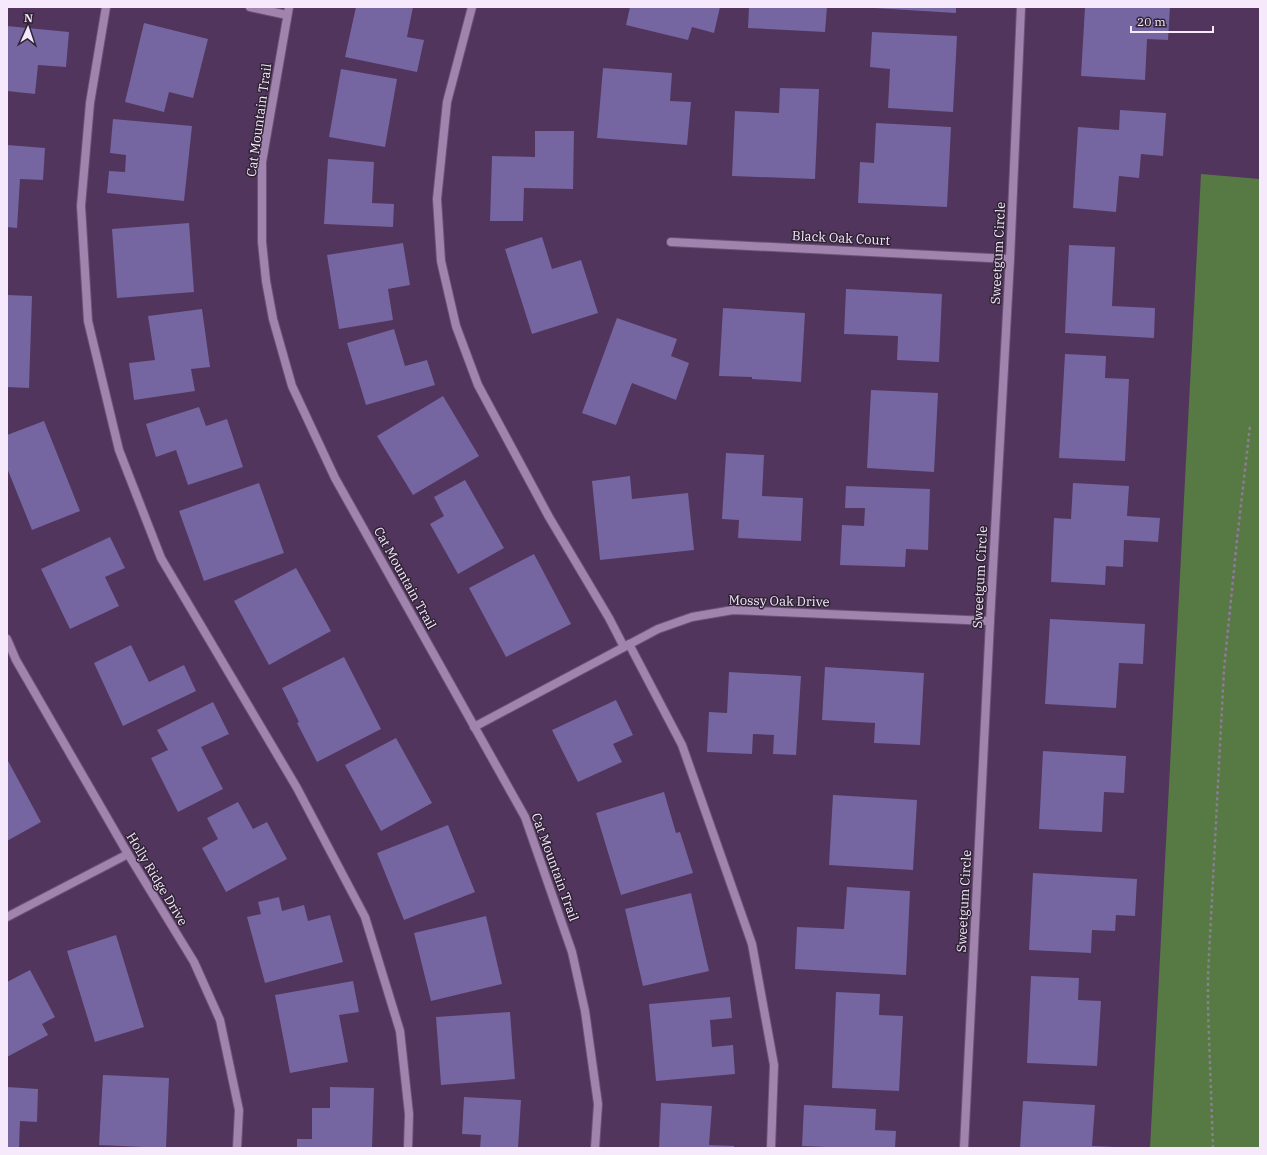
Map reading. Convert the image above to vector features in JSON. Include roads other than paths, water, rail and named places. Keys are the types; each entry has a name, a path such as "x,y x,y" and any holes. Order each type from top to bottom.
{"street":[{"path":"106,7 90,103 81,206 88,321 118,450 162,558 297,788 365,917 400,1031 409,1114 408,1148"},
{"path":"250,7 288,11"},
{"path":"472,7 447,102 437,199 441,261 456,326 478,385 550,517 682,745 752,944 774,1065 771,1148"},
{"name":"Sweetgum Circle","path":"964,1148 990,621 1010,259 1020,7"},
{"name":"Cat Mountain Trail","path":"288,11 262,162 262,242 266,281 273,319 292,386 335,478 525,817 572,952 584,1011 598,1104 595,1148"},
{"name":"Black Oak Court","path":"671,242 1010,259"},
{"name":"Mossy Oak Drive","path":"474,727 658,629 692,617 733,610 990,621"},
{"name":"Holly Ridge Drive","path":"7,639 16,660 128,854 194,962 220,1020 239,1110 237,1148"},
{"path":"7,917 128,854"}]}
